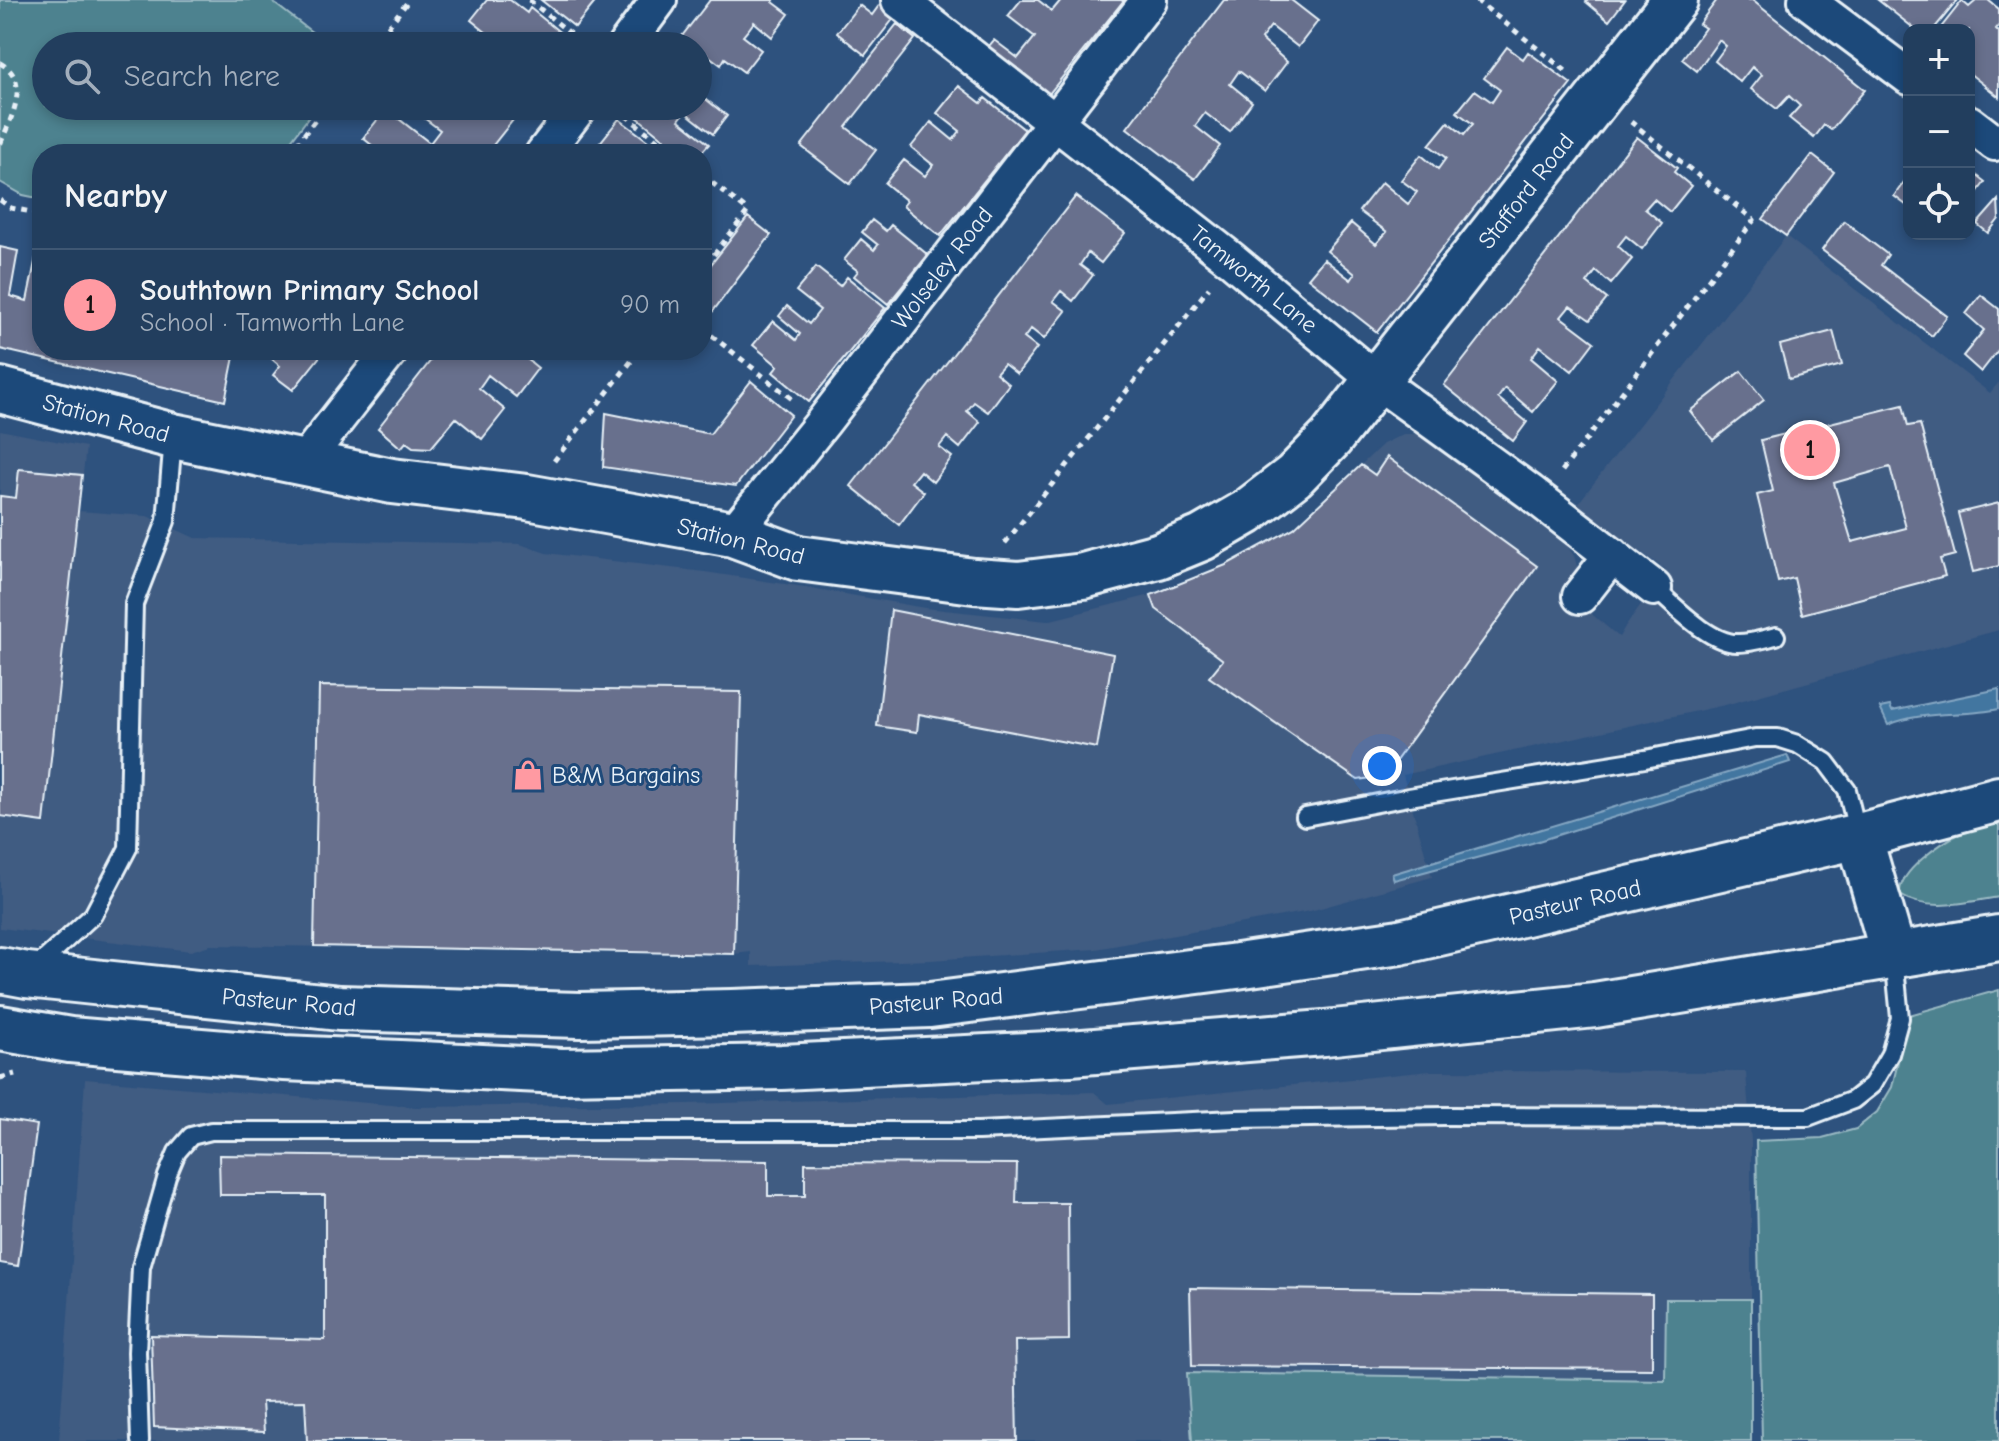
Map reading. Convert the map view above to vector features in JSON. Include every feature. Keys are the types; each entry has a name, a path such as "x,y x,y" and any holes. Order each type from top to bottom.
{"main road":[{"name":"Stafford Road","path":"1377,381 1675,0"},
{"name":"Station Road","path":"0,390 173,436 392,481 527,497 733,534 798,558 1018,584 1083,576 1158,556 1202,538 1247,512 1294,476 1331,438 1377,381"},
{"name":"Pasteur Road","path":"14,972 340,1008 580,1015 930,1005 1400,942 1859,836 1999,799"},
{"path":"1859,836 1894,956"},
{"path":"0,1028 70,1040 284,1058 562,1071 782,1067 1070,1053 1324,1033 1595,1005 1999,938"}],"street":[{"path":"635,32 659,0"},
{"name":"Tamworth Lane","path":"899,0 1232,260 1377,381 1654,588"},
{"name":"Wolseley Road","path":"733,534 1149,0"},
{"path":"1806,0 1903,73"},
{"path":"551,144 569,120"},
{"path":"303,463 383,360"},
{"path":"1580,596 1612,555"}],"lane":[{"path":"14,972 93,915 128,848 134,604 166,521 173,436"},
{"path":"1654,588 1722,642 1736,644 1776,636"},
{"path":"1305,817 1755,738 1778,738 1797,744 1826,762 1847,790 1859,836"},
{"path":"140,1441 137,1352 141,1267 167,1176 177,1152 191,1136 211,1131 978,1131 1235,1119 1444,1116 1808,1117 1853,1100 1872,1085 1890,1054 1900,1018 1894,956"}],"path":[{"path":"384,32 409,0"},
{"path":"529,0 569,32"},
{"path":"1476,0 1754,220 1540,500"},
{"path":"0,63 10,69 18,83 15,105 0,145"},
{"path":"297,144 315,120"},
{"path":"632,120 662,144"},
{"path":"712,183 748,211 712,257"},
{"path":"0,200 11,208 32,212"},
{"path":"974,581 1232,260"},
{"path":"712,336 824,421"},
{"path":"527,497 632,360"}],"shaded area":[{"path":"1786,236 1990,393 1999,382 1999,630 1725,705 1403,775 1432,877 1310,911 1096,949 931,960 751,966 751,952 210,945 191,951 0,928 0,430 86,447 79,511 147,516 195,538 520,544 546,553 705,572 925,608 1047,621 1151,595 1226,565 1294,528 1383,444 1403,434 1424,434 1565,542 1578,569 1570,596 1619,637 1666,570 1576,506"},
{"path":"1999,689 1999,709 1915,717 1888,725 1880,708 1890,706 1892,711"},
{"path":"1787,755 1790,762 1532,843 1394,880 1392,874"},
{"path":"1430,1071 1746,1072 1751,1140 1751,1441 59,1441 85,1079 415,1107 687,1104 1094,1092 1108,1104"}],"green space":[{"path":"0,0 270,0 312,32 32,32 32,120 306,120 288,144 32,144 32,197 0,182"},
{"path":"1999,821 1999,897 1936,905 1923,904 1900,895 1906,877 1933,851 1966,831"},
{"path":"1999,990 1999,1441 1762,1441 1756,1141 1822,1138 1856,1129 1877,1112 1892,1087 1909,1015"},
{"path":"1666,1299 1751,1299 1751,1441 1192,1441 1187,1373 1665,1380"}],"building":[{"path":"487,0 510,0 527,13 530,8 559,32 486,32 471,20"},
{"path":"541,0 597,0 575,27"},
{"path":"710,0 774,0 789,14 772,37 754,22 743,36 761,50 744,72 725,58 721,65 712,58 712,32 685,32"},
{"path":"883,0 898,13 865,55 837,33 859,5 872,15"},
{"path":"1021,0 1038,0 1052,11 1061,0 1124,0 1048,95 988,47 994,40 1018,58 1035,37 1008,16"},
{"path":"1224,0 1291,0 1318,21 1298,47 1271,26 1261,39 1287,62 1265,91 1239,71 1230,84 1252,102 1230,132 1205,113 1195,126 1220,146 1195,179 1127,128"},
{"path":"1625,0 1609,21 1586,2"},
{"path":"1717,0 1752,0 1865,90 1831,130 1824,125 1814,138 1789,118 1800,106 1789,96 1777,109 1751,89 1762,75 1752,67 1740,82 1715,61 1726,46 1719,40 1697,71 1682,59 1705,28 1699,24"},
{"path":"1878,0 1958,0 1938,24 1908,24"},
{"path":"1977,0 1988,0 1999,9 1996,29 1999,32 1999,97 1975,78 1975,24 1944,24 1962,1 1969,7"},
{"path":"897,24 915,39 846,127 876,150 850,184 801,146"},
{"path":"1507,47 1523,59 1528,52 1571,84 1377,332 1308,278 1324,259 1351,280 1355,274 1327,251 1351,223 1376,244 1387,232 1359,211 1382,182 1408,204 1417,192 1401,180 1421,155 1438,169 1446,158 1429,145 1448,122 1464,135 1473,124 1457,112 1475,90 1492,102 1500,90 1484,78"},
{"path":"959,86 981,103 985,98 1025,130 940,236 903,206 907,201 885,183 904,160 925,176 933,165 911,147 931,122 953,140 960,131 937,113"},
{"path":"712,104 727,116 713,134 695,120 712,120"},
{"path":"377,120 400,120 430,143 440,130 427,120 513,120 494,144 370,144 363,138"},
{"path":"620,120 652,144 599,144"},
{"path":"641,120 679,120 709,144 670,144"},
{"path":"1637,137 1677,168 1674,172 1691,186 1670,212 1654,199 1645,209 1662,223 1642,249 1626,236 1618,246 1632,259 1611,284 1596,271 1587,283 1607,299 1590,320 1570,306 1561,317 1594,342 1572,371 1540,346 1531,358 1558,381 1533,412 1505,388 1498,398 1527,422 1513,441 1444,385"},
{"path":"1812,155 1834,172 1786,236 1763,219"},
{"path":"1975,174 1985,182 1975,195"},
{"path":"1903,183 1903,203 1894,196"},
{"path":"1076,196 1125,233 1101,263 1088,253 1080,265 1093,275 1073,301 1061,291 1053,301 1066,311 1044,339 1031,329 1024,338 1037,348 1017,374 1004,364 996,373 1009,384 988,412 974,402 967,411 980,422 960,448 947,437 939,447 952,457 933,482 920,471 911,482 924,492 899,525 851,486"},
{"path":"1998,200 1999,219 1988,233 1977,224"},
{"path":"748,217 771,235 712,312 712,263"},
{"path":"872,220 886,231 891,225 928,255 888,304 854,276 858,271 844,260 861,239 874,250 878,245 862,232"},
{"path":"1844,221 1888,255 1881,265 1947,316 1932,336 1822,250"},
{"path":"0,247 18,251 10,296 27,301 32,277 32,356 0,349"},
{"path":"816,267 840,286 847,277 885,308 809,402 773,372 778,366 753,345 773,321 796,340 800,334 779,316 787,306 809,324 820,310 796,291"},
{"path":"1981,295 1999,309 1999,349 1981,372 1963,356 1984,330 1966,314"},
{"path":"1833,331 1842,365 1789,379 1780,345"},
{"path":"48,360 233,360 225,401"},
{"path":"273,360 317,360 293,390 273,375 280,366"},
{"path":"431,360 528,360 538,368 516,397 488,375 479,388 505,410 482,439 456,418 431,448 413,447 406,442 401,448 378,428"},
{"path":"1741,371 1764,400 1713,440 1690,411"},
{"path":"751,381 791,415 736,486 603,467 606,413 710,434"},
{"path":"1903,405 1908,426 1920,424 1955,555 1940,559 1945,576 1802,614 1794,578 1778,582 1757,495 1773,491 1761,440","holes":["1890,467 1906,528 1852,542 1834,483"]},
{"path":"1387,457 1537,566 1385,776 1358,780 1209,677 1223,660 1156,609 1151,595 1226,565 1294,528 1361,465 1375,475"},
{"path":"19,469 82,475 44,822 0,816 0,496 16,498"},
{"path":"1999,503 1999,566 1973,572 1958,513"},
{"path":"891,610 1113,654 1097,748 919,714 917,732 877,726"},
{"name":"B&M Bargains","path":"319,686 741,692 734,954 314,946"},
{"path":"0,1119 37,1125 18,1266 0,1263"},
{"path":"219,1155 768,1161 768,1196 805,1196 805,1163 1017,1164 1016,1203 1068,1203 1069,1340 1015,1341 1017,1441 307,1441 305,1401 262,1402 264,1432 154,1427 151,1335 325,1340 325,1195 220,1195"},
{"path":"1190,1288 1652,1294 1652,1369 1192,1366"}],"place":[{"name":"Southtown Primary School","path":"1810,450"},
{"name":"B&M Bargains","path":"528,775"}]}
